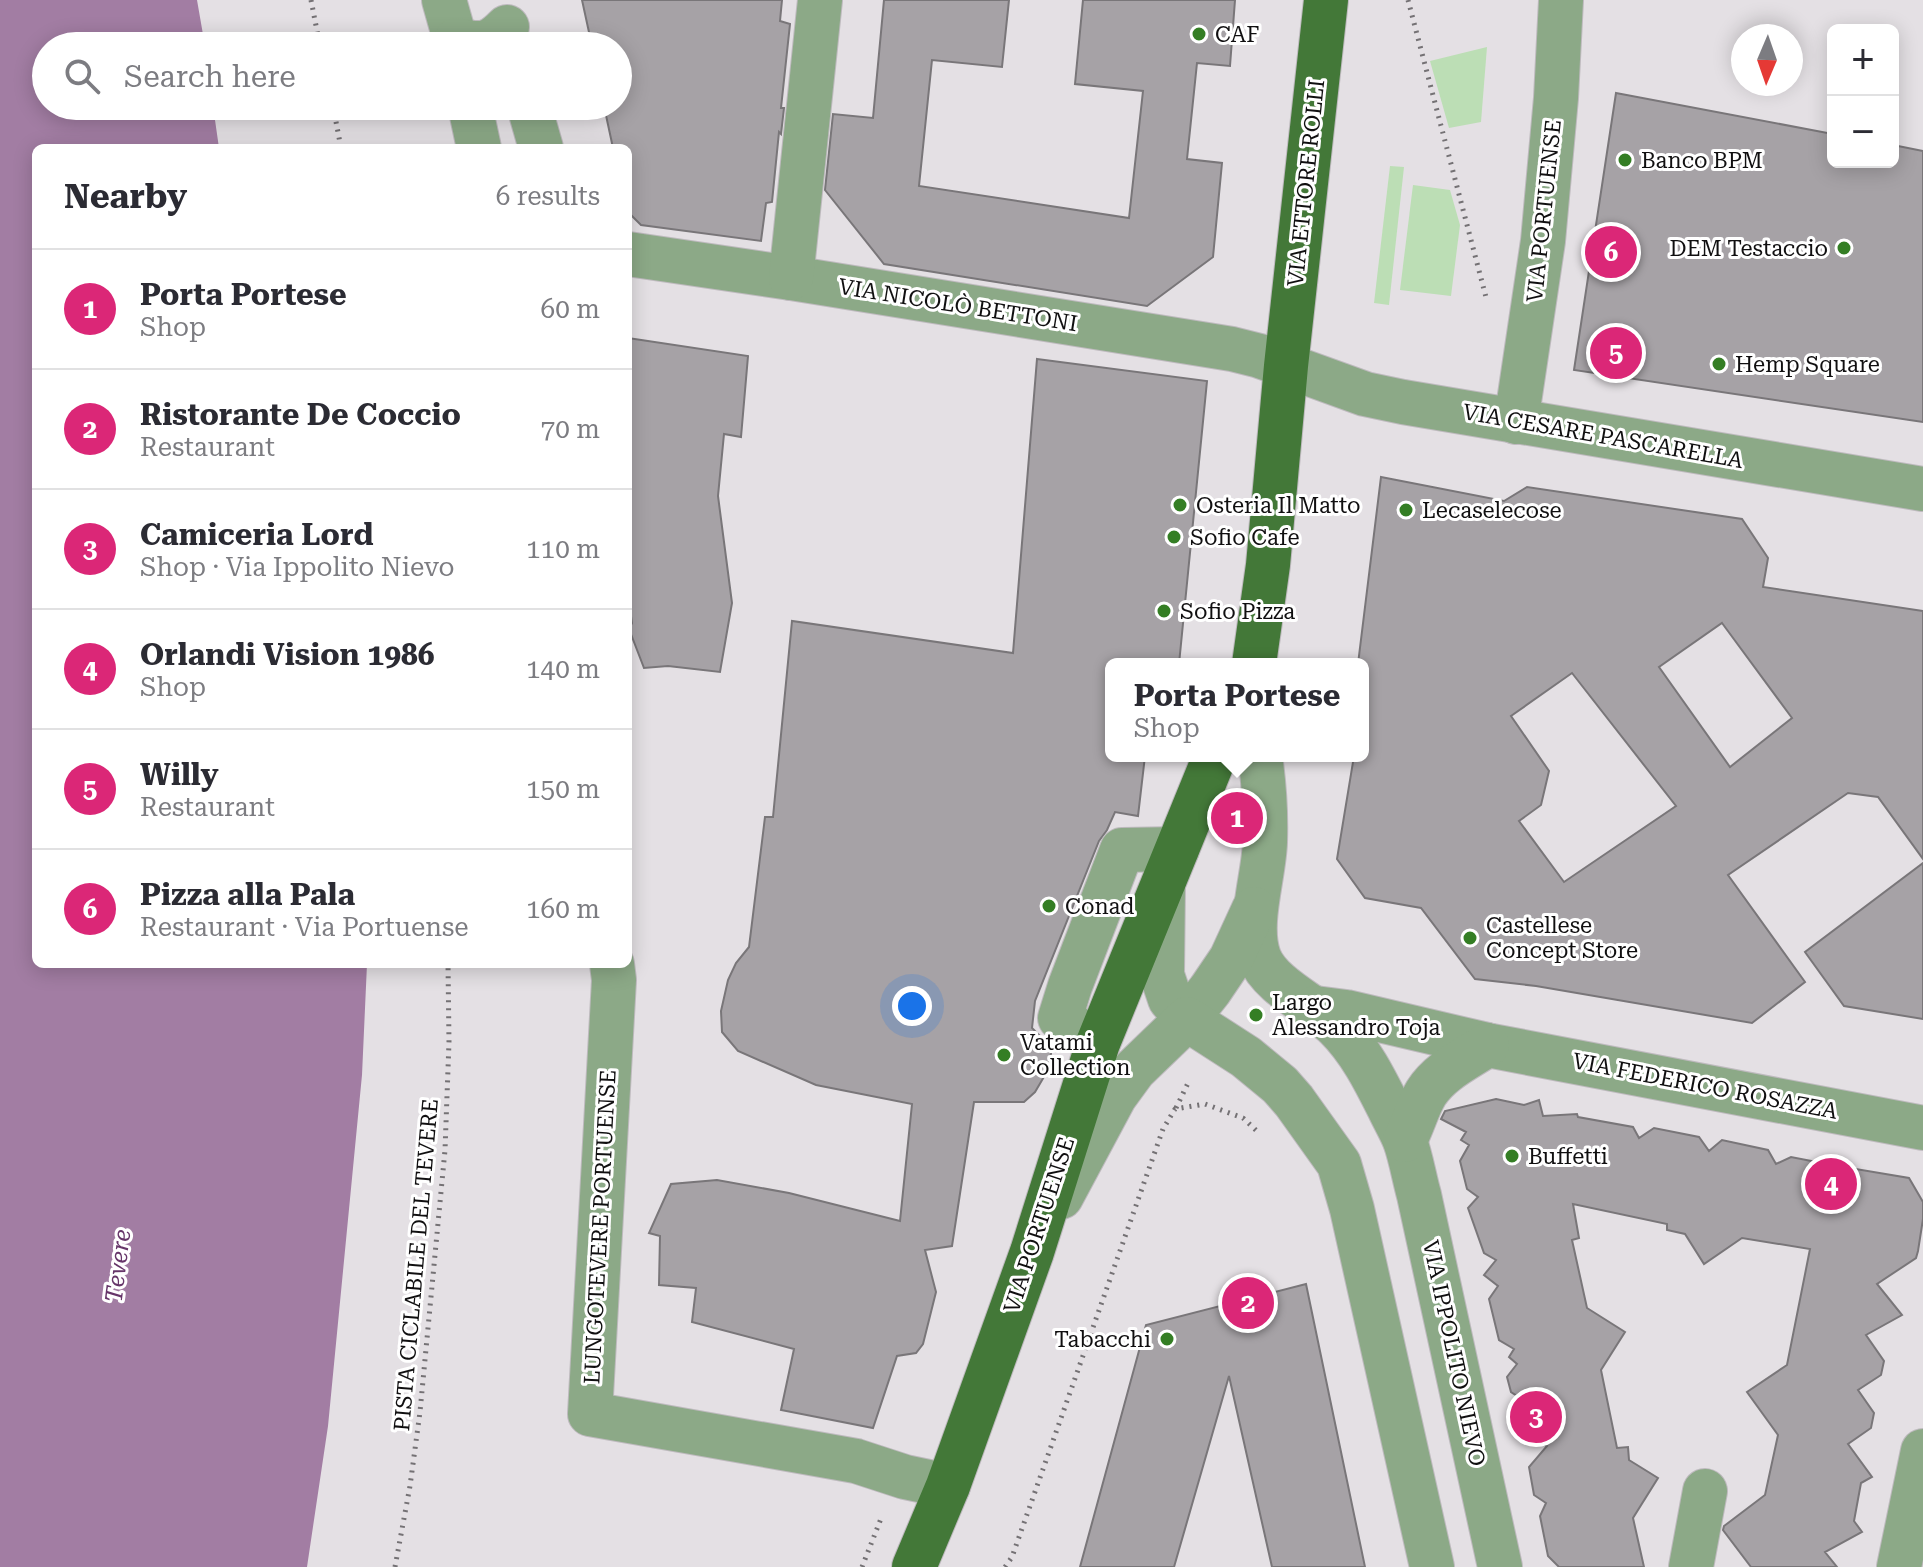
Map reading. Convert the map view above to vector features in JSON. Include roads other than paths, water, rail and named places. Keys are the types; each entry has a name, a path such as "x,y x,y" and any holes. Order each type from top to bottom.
{"main road":[{"name":"VIA ETTORE ROLLI","path":"1286,366 1326,0"},
{"path":"1255,658 1268,565 1286,366"},
{"path":"1170,866 1213,762"},
{"name":"VIA PORTUENSE","path":"914,1567 948,1486 1032,1252 1098,1043"}],"street":[{"path":"791,278 820,0"},
{"name":"VIA PORTUENSE","path":"1516,422 1543,241 1561,0"},
{"path":"473,120 478,144"},
{"path":"533,120 540,144"},
{"name":"VIA NICOLÒ BETTONI","path":"632,255 1212,345 1286,366"},
{"name":"VIA CESARE PASCARELLA","path":"1286,366 1365,394 1923,489"},
{"path":"1261,762 1265,842 1255,941 1261,961 1271,975 1339,1029 1361,1056 1405,1140"},
{"path":"1098,1043 1060,1018 1122,850 1170,866 1162,975 1170,999 1187,1019 1246,1057 1280,1085 1339,1164 1356,1224 1432,1567"},
{"path":"1032,1252 1115,1096 1134,1070 1187,1019 1210,990 1231,959 1259,898"},
{"name":"LUNGOTEVERE PORTUENSE","path":"612,968 590,1414 856,1461 905,1477 948,1486"},
{"name":"VIA FEDERICO ROSAZZA","path":"1315,1008 1346,1012 1487,1045 1923,1128"},
{"path":"1339,1164 1405,1140 1433,1083 1487,1045"},
{"name":"VIA IPPOLITO NIEVO","path":"1405,1140 1500,1567"},
{"path":"1899,1567 1923,1451"},
{"path":"1691,1567 1705,1491"}],"water":[{"name":"Tevere","path":"0,0 197,0 203,32 32,32 32,120 215,120 218,144 32,144 32,968 367,968 362,1075 328,1426 307,1567 0,1567"}],"place":[{"name":"CAF","path":"1199,34"},
{"name":"Banco BPM","path":"1625,160"},
{"name":"DEM Testaccio","path":"1844,248"},
{"name":"Pizza alla Pala","path":"1611,252"},
{"name":"Willy","path":"1616,353"},
{"name":"Hemp Square","path":"1719,364"},
{"name":"Osteria Il Matto","path":"1180,505"},
{"name":"Lecaselecose","path":"1406,510"},
{"name":"Sofio Cafe","path":"1174,537"},
{"name":"Sofio Pizza","path":"1164,611"},
{"name":"Porta Portese","path":"1237,818"},
{"name":"Conad","path":"1049,906"},
{"name":"Castellese Concept Store","path":"1470,938"},
{"name":"Largo Alessandro Toja","path":"1256,1015"},
{"name":"Vatami Collection","path":"1004,1055"},
{"name":"Buffetti","path":"1512,1156"},
{"name":"Orlandi Vision 1986","path":"1831,1184"},
{"name":"Ristorante De Coccio","path":"1248,1303"},
{"name":"Tabacchi","path":"1167,1339"},
{"name":"Camiceria Lord","path":"1536,1417"}]}
